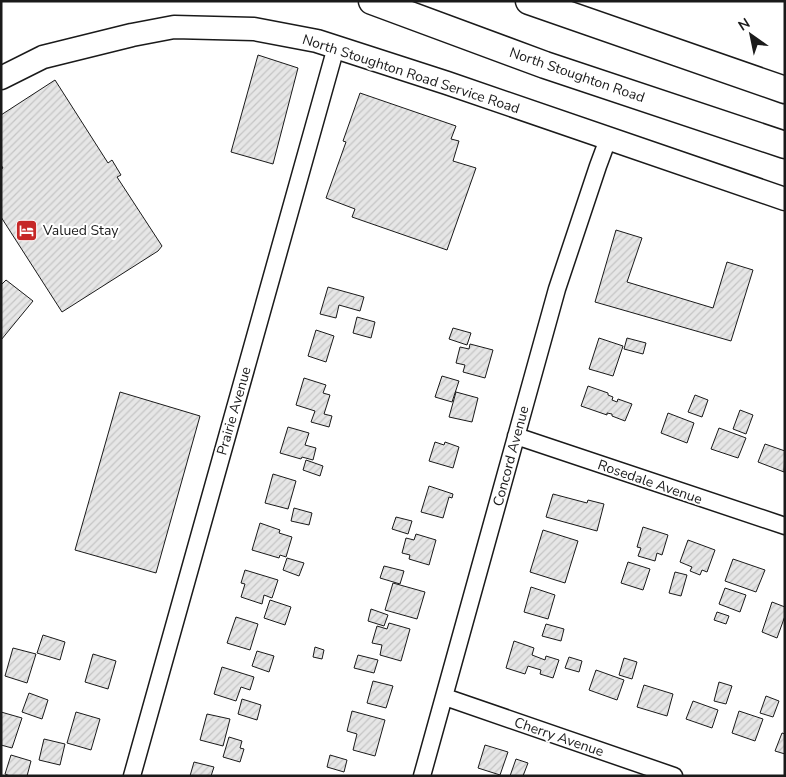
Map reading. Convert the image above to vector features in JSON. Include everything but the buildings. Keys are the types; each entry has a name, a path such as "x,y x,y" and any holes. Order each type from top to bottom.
{"main road":[{"name":"North Stoughton Road","path":"372,1 545,65 785,145"},
{"path":"529,1 785,90"}],"street":[{"name":"North Stoughton Road Service Road","path":"1,78 43,57 124,37 174,28 254,30 317,41 336,47 785,199"},
{"name":"Prairie Avenue","path":"132,776 336,47"},
{"name":"Concord Avenue","path":"422,776 557,290 608,139"},
{"name":"Rosedale Avenue","path":"516,436 785,526"},
{"name":"Cherry Avenue","path":"445,697 674,776"}],"place":[{"name":"Valued Stay","path":"27,230"}]}
